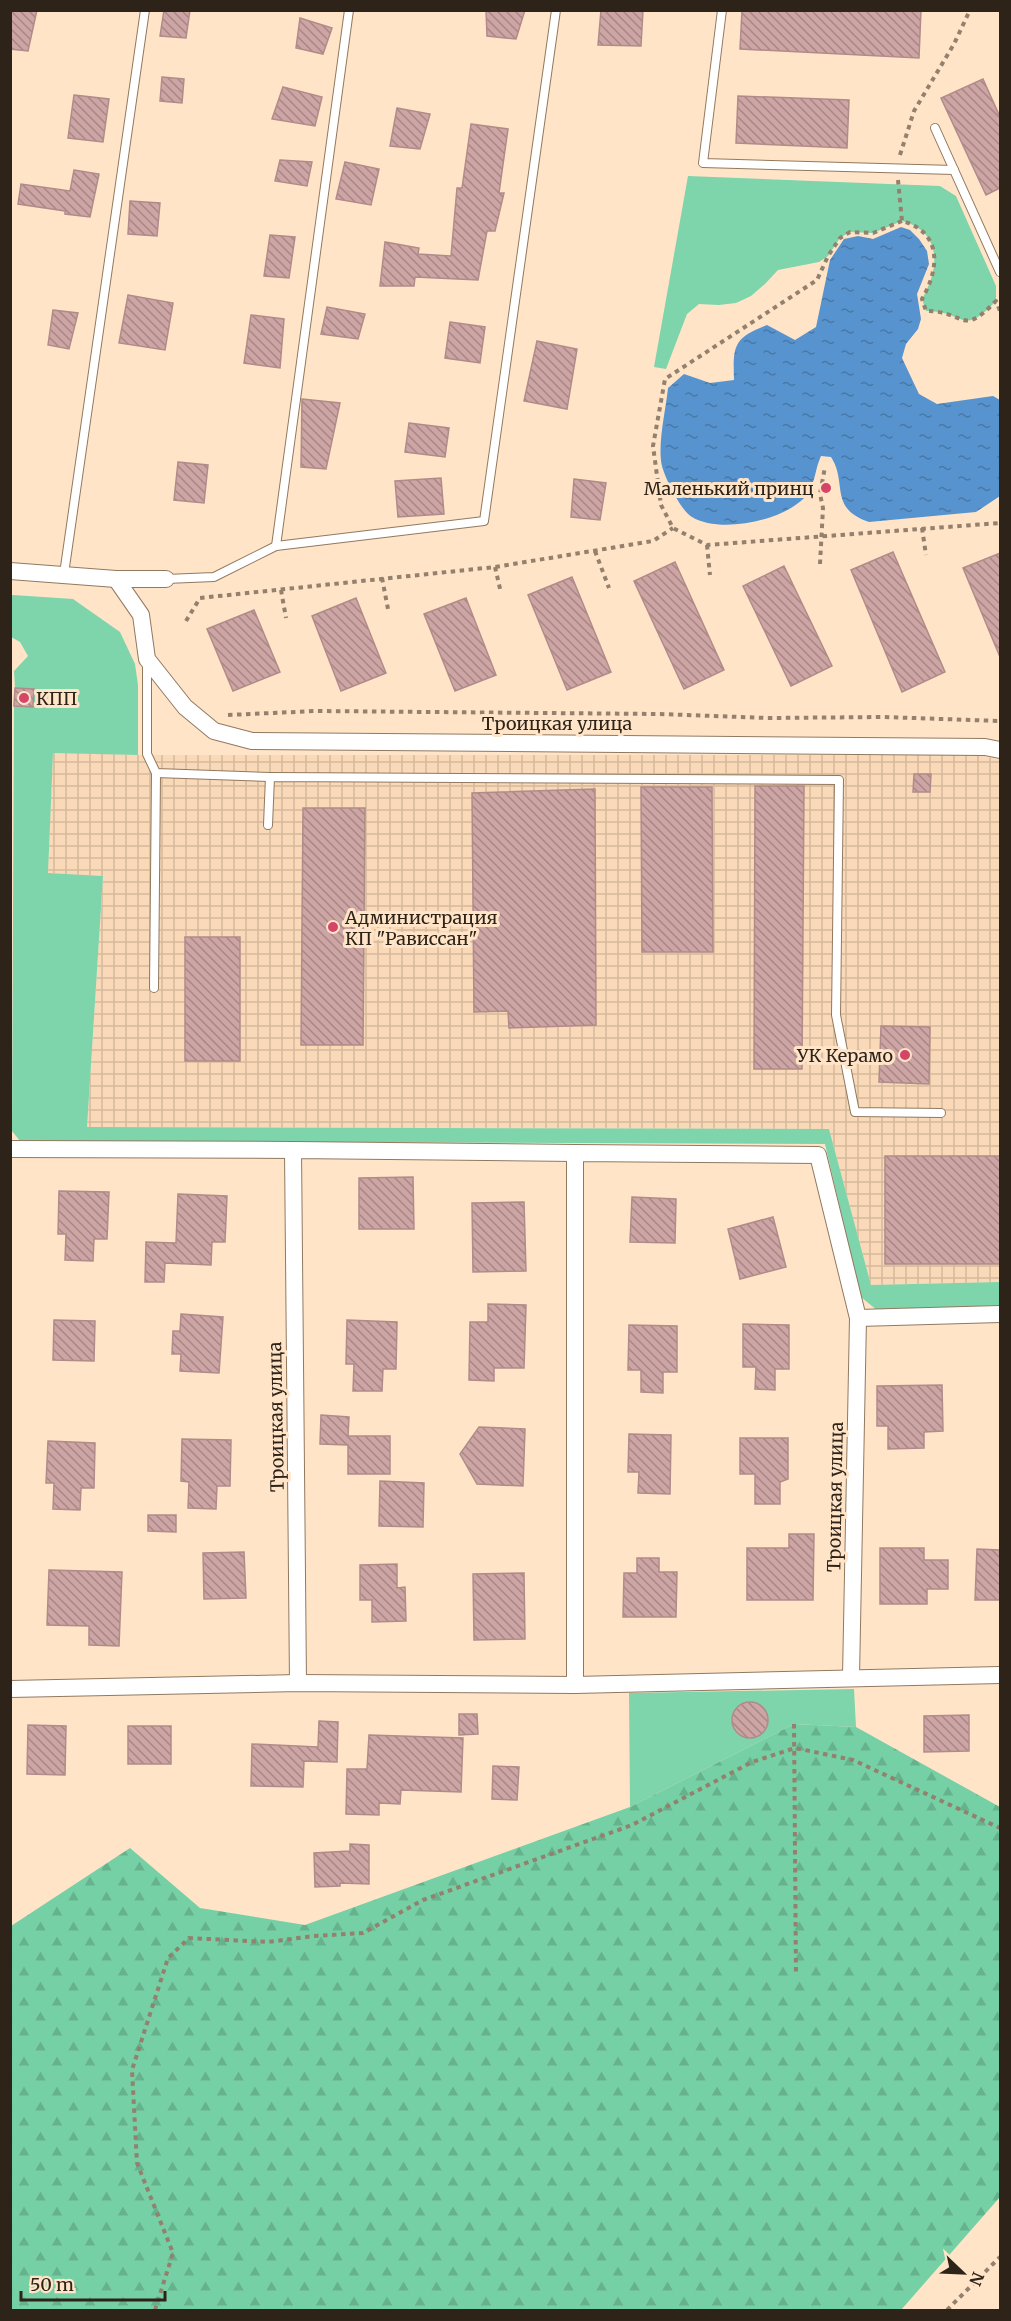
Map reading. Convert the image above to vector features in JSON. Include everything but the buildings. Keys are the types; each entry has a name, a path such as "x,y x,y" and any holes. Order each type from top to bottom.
{"street":[{"path":"10,571 116,579 166,579"},
{"path":"116,579 141,615 147,659"},
{"name":"Троицкая улица","path":"147,659 185,707 214,731 252,741 928,746 985,747 1000,750"},
{"name":"Троицкая улица","path":"10,1149 818,1155 858,1318 850,1677"},
{"name":"Троицкая улица","path":"293,1150 298,1683"},
{"path":"575,1685 576,1153"},
{"path":"858,1318 1000,1314"},
{"path":"10,1689 298,1683 575,1685 1000,1675"}],"lane":[{"path":"64,574 145,10"},
{"path":"276,546 349,10"},
{"path":"166,579 214,577 276,546 484,521 556,10"},
{"path":"722,10 703,163 954,170"},
{"path":"934,128 1000,272"},
{"path":"147,659 147,754 156,773 154,988"},
{"path":"156,773 270,777 839,780 836,1015 855,1112 941,1113"},
{"path":"268,825 270,777"}],"path":[{"path":"902,221 896,167 914,111 954,44 970,10"},
{"path":"1000,311 996,301 975,320 966,322 940,311 926,311 922,299 933,273 934,251 922,230 912,224 902,221 873,233 850,232 840,238 817,279 664,379 653,446 660,505 673,528 707,544 821,534 1000,523"},
{"path":"820,564 823,508 820,494 825,467"},
{"path":"186,621 200,598 495,567 653,541 673,528"},
{"path":"922,528 926,555"},
{"path":"707,544 710,575"},
{"path":"596,551 609,588"},
{"path":"495,567 501,593"},
{"path":"382,578 388,609"},
{"path":"281,590 286,618"},
{"path":"224,715 316,711 660,714 766,718 884,717 1000,721"},
{"path":"794,1724 796,1976"},
{"path":"155,2310 172,2253 137,2163 132,2070 168,1958 189,1938 268,1942 314,1935 363,1933 423,1900 632,1825 752,1762 795,1748 853,1760 1000,1828"},
{"path":"947,2310 1000,2257"}],"shaded area":[{"path":"53,752 138,755 979,755 1000,760 1000,1282 871,1285 829,1129 87,1127 103,876 48,873"}],"green space":[{"path":"688,176 940,186 956,196 996,286 996,301 976,318 969,320 926,311 922,299 932,275 934,252 925,233 902,221 873,233 850,232 840,238 828,256 819,262 778,270 751,296 736,303 699,304 687,314 666,369 654,367"},
{"path":"10,596 73,599 120,632 135,664 138,685 138,755 53,753 48,873 103,876 87,1127 829,1129 871,1285 1000,1282 1000,1305 878,1311 861,1297 825,1144 20,1141 12,1131 14,706 32,707 34,690 15,688 14,671 28,656 20,642 11,637"},
{"path":"854,1689 856,1727 794,1724 630,1807 629,1693"},
{"path":"794,1724 856,1727 1000,1807 1000,2197 901,2310 11,2310 11,1926 130,1848 200,1908 305,1925 630,1807"}],"water":[{"path":"901,227 910,230 919,239 927,251 929,264 917,294 921,319 918,329 906,344 902,358 919,394 937,404 993,396 1000,400 1000,496 976,512 869,522 848,510 843,502 836,467 831,457 821,456 808,493 794,506 781,513 766,519 734,525 704,522 692,517 678,501 662,466 661,438 668,388 684,374 710,383 734,380 737,345 747,334 767,325 795,340 816,327 830,260 844,239 858,236 873,239"}],"place":[{"name":"Маленький принц","path":"826,488"},
{"name":"КПП","path":"24,698"},
{"name":"Администрация КП \"Рависсан\"","path":"333,927"},
{"name":"УК Керамо","path":"905,1055"}]}
